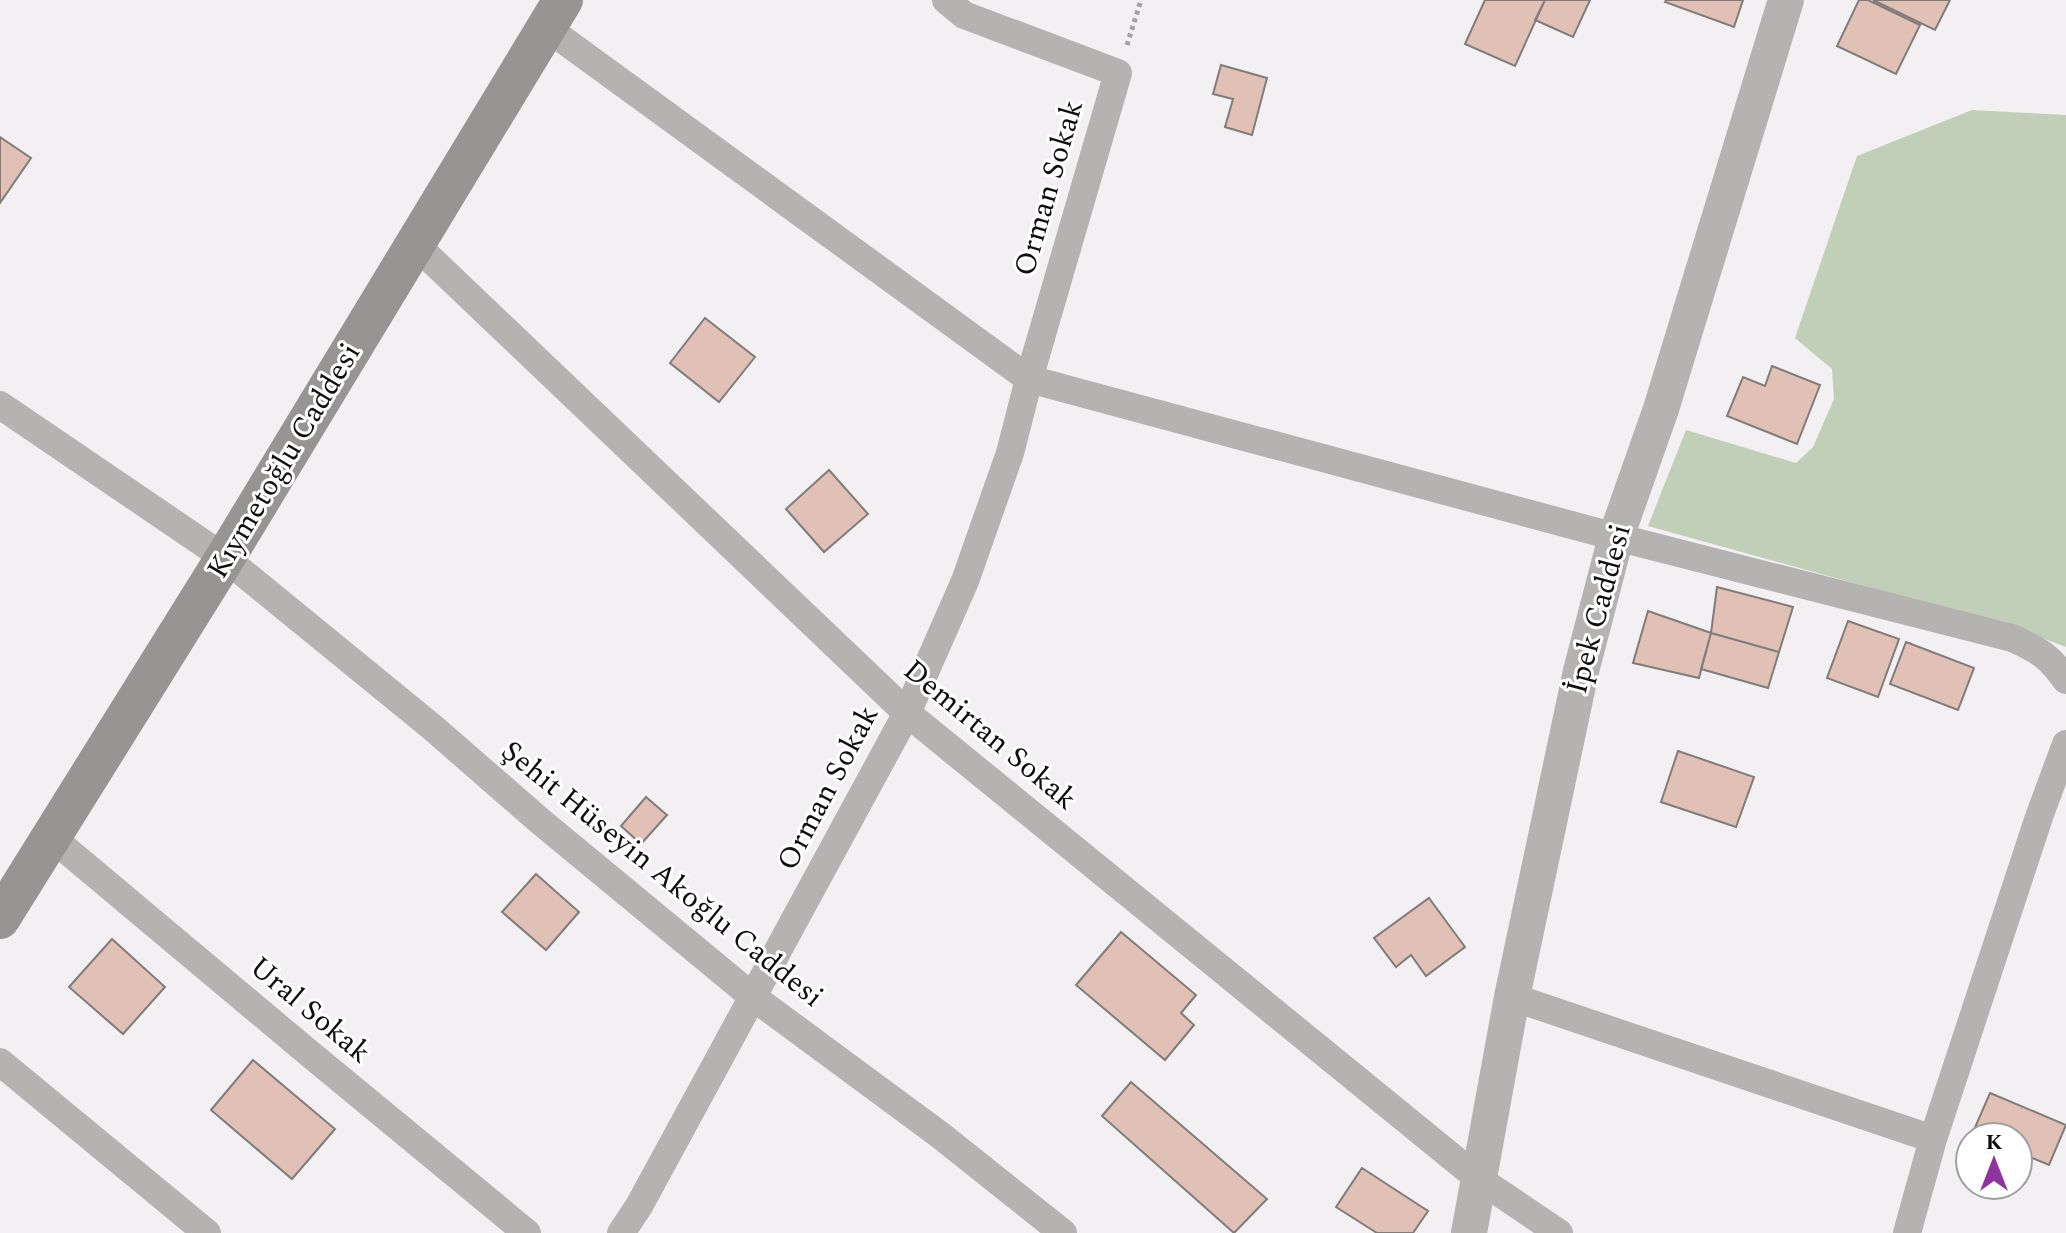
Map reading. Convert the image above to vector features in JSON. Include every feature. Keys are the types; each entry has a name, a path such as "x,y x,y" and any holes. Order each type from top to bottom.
{"main road":[{"name":"Kıymetoğlu Caddesi","path":"0,919 225,558 555,14"}],"street":[{"path":"946,0 964,15 1118,73"},
{"name":"İpek Caddesi","path":"1469,1233 1512,997 1565,741 1616,537 1661,409 1786,0"},
{"path":"555,14 1029,379 1616,537 2012,638 2039,650 2055,664 2066,680"},
{"name":"Orman Sokak","path":"621,1233 639,1206 907,713 965,581 1010,453 1118,73"},
{"name":"Demirtan Sokak","path":"416,245 907,713 1479,1179 1559,1233"},
{"name":"Şehit Hüseyin Akoğlu Caddesi","path":"0,405 225,558 753,997 940,1135 1057,1231"},
{"path":"1907,1233 1933,1139 2066,744"},
{"name":"Ural Sokak","path":"51,837 527,1233"},
{"path":"1512,997 1933,1139"},
{"path":"0,1062 207,1233"}],"path":[{"path":"1118,73 1141,0"}],"green space":[{"path":"1972,110 2066,115 2066,647 2019,629 1648,526 1686,430 1796,463 1813,447 1834,399 1832,369 1795,338 1857,156"}],"building":[{"path":"1485,0 1545,0 1515,66 1465,44"},
{"path":"1545,0 1590,0 1573,37 1535,20"},
{"path":"1666,0 1743,0 1734,27"},
{"path":"1859,0 1868,0 1920,25 1896,74 1837,46"},
{"path":"1873,0 1950,0 1935,30"},
{"path":"1221,65 1267,78 1252,135 1225,127 1233,99 1213,94"},
{"path":"0,137 31,158 0,203"},
{"path":"705,318 755,357 719,402 670,363"},
{"path":"1772,366 1820,385 1797,444 1727,416 1743,377 1765,386"},
{"path":"829,470 868,514 824,552 786,509"},
{"path":"1717,587 1793,607 1779,652 1711,633"},
{"path":"1648,611 1711,633 1699,678 1633,663"},
{"path":"1848,621 1899,639 1878,697 1827,678"},
{"path":"1711,633 1779,652 1768,688 1701,669"},
{"path":"1906,642 1974,668 1958,710 1890,684"},
{"path":"1678,751 1754,777 1736,827 1661,802"},
{"path":"646,797 667,815 641,844 621,826"},
{"path":"536,874 579,912 546,950 502,912"},
{"path":"1429,898 1465,947 1426,976 1411,955 1396,967 1374,938"},
{"path":"1121,932 1196,995 1181,1013 1194,1025 1165,1060 1076,985"},
{"path":"112,939 165,987 123,1034 69,987"},
{"path":"253,1060 335,1129 292,1179 211,1110"},
{"path":"1131,1082 1267,1199 1234,1233 1102,1116"},
{"path":"1990,1093 2066,1125 2049,1165 2034,1159 2034,1121 1978,1121"},
{"path":"1362,1168 1428,1211 1413,1233 1377,1233 1336,1207"}]}
